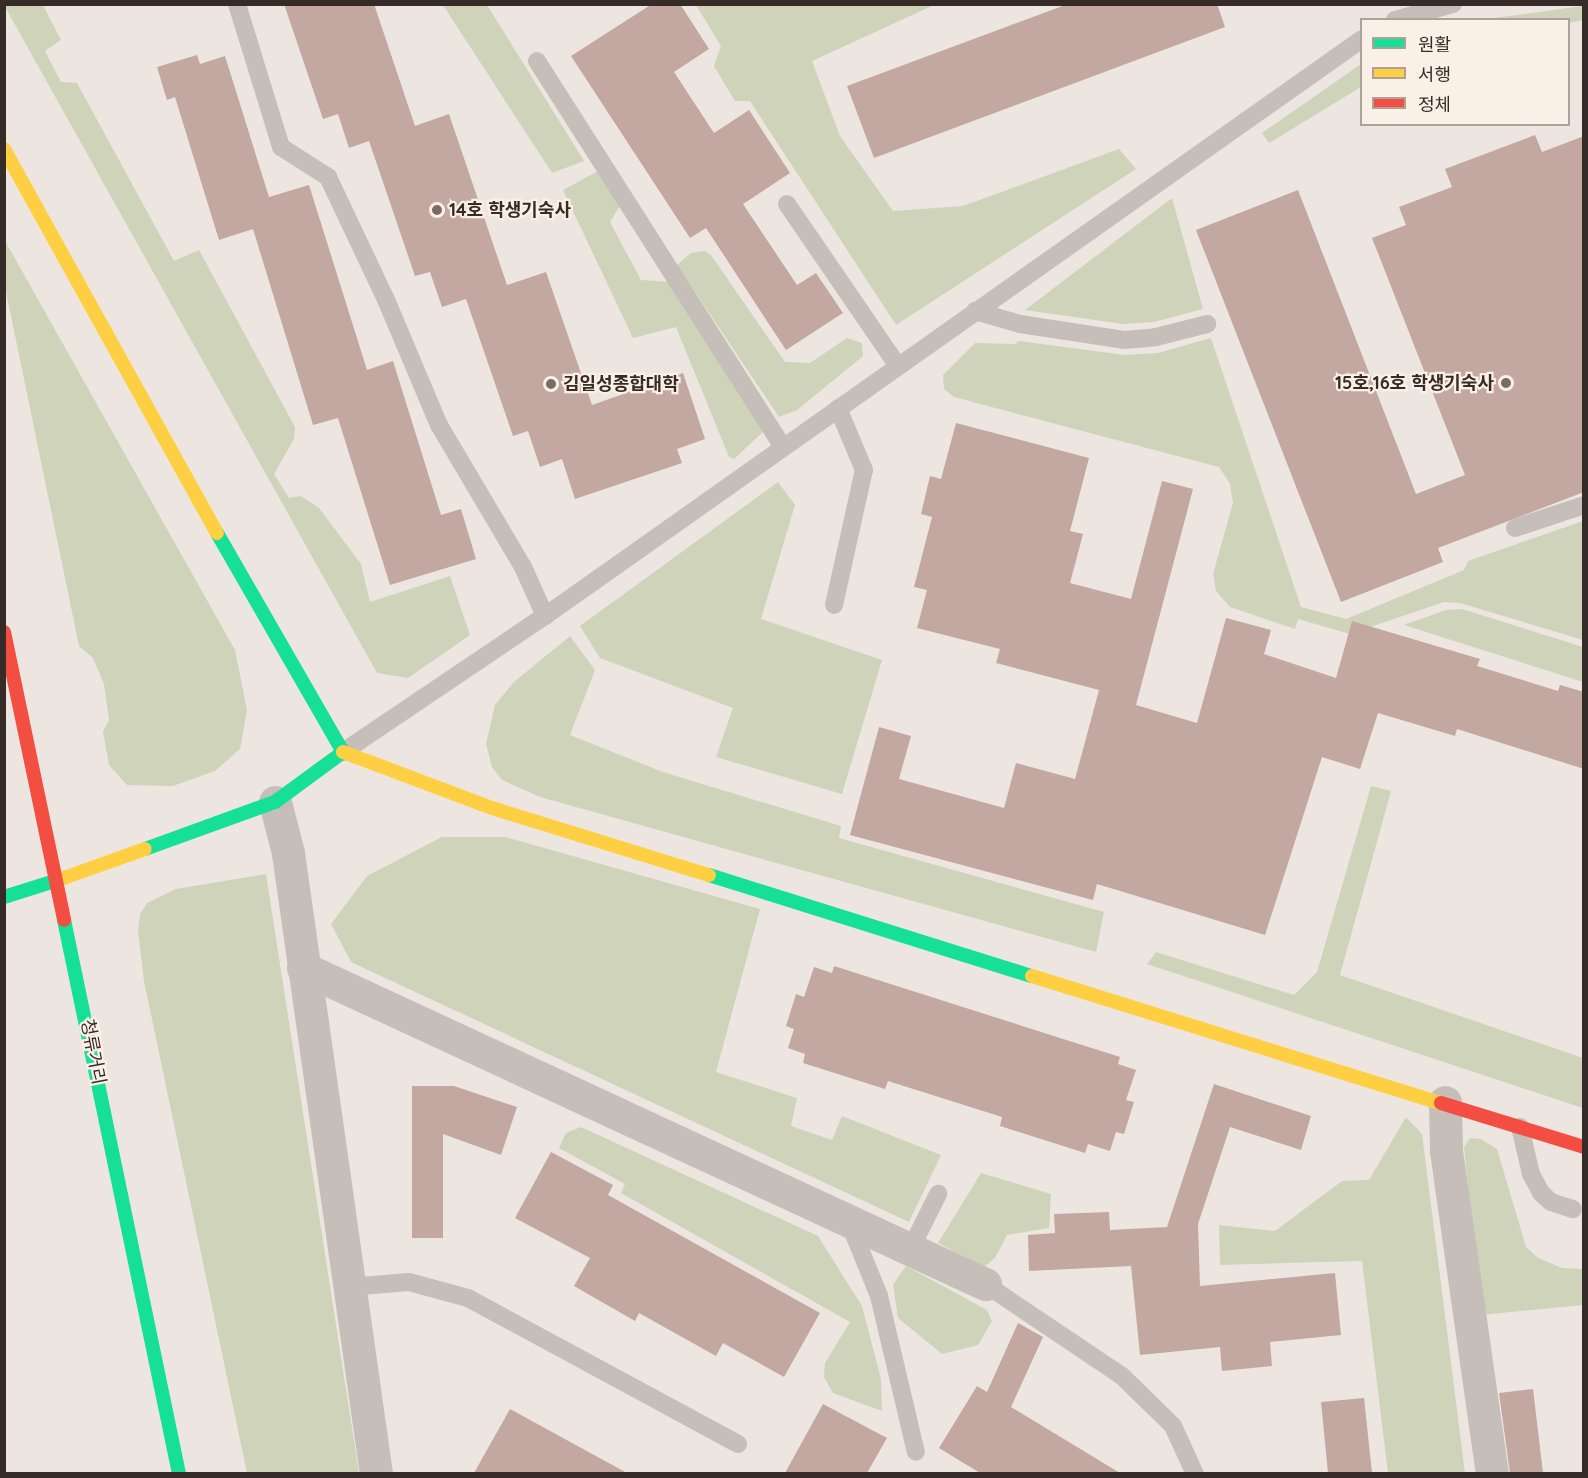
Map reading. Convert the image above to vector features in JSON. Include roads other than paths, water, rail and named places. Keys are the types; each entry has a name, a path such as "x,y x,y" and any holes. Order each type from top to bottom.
{"main road":[{"path":"4,149 294,672 343,753 503,811 1444,1102 1584,1148"},
{"name":"청류거리","path":"4,632 58,880 179,1473"},
{"path":"4,897 58,880 275,802 343,753"}],"street":[{"path":"275,802 288,853 376,1473"},
{"path":"303,968 985,1284"},
{"path":"1444,1102 1446,1151 1492,1473"}],"lane":[{"path":"237,4 281,147 328,177 387,302 439,425 523,567 545,616"},
{"path":"1402,18 1453,4"},
{"path":"343,753 545,616 1360,40"},
{"path":"537,61 783,447"},
{"path":"787,204 898,366"},
{"path":"975,311 1020,324 1124,340 1156,337 1207,324"},
{"path":"834,605 864,470 838,408"},
{"path":"1515,528 1584,505"},
{"path":"1520,1127 1531,1174 1541,1193 1551,1202 1573,1209"},
{"path":"910,1250 938,1194"},
{"path":"848,1220 879,1296 916,1452"},
{"path":"349,1287 409,1282 468,1298 738,1444"},
{"path":"985,1284 1122,1376 1173,1426 1195,1473"}],"place":[{"name":"14호 학생기숙사","path":"437,210"},
{"name":"15호,16호 학생기숙사","path":"1506,383"},
{"name":"김일성종합대학","path":"551,384"}]}
